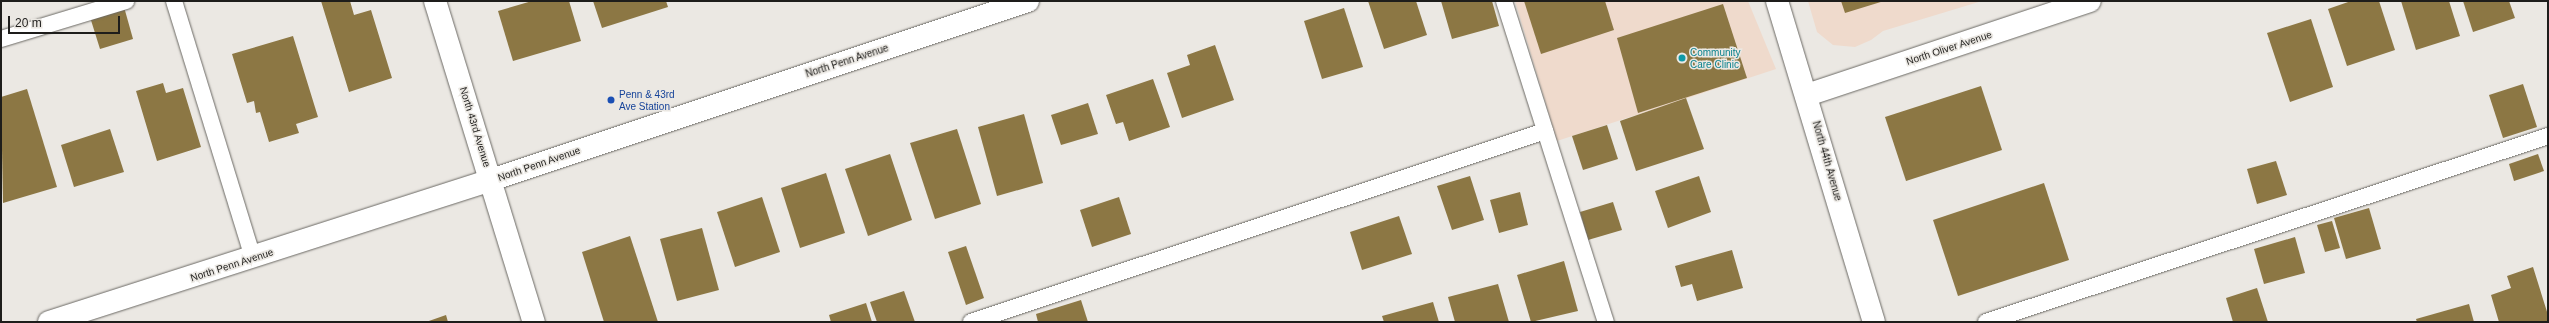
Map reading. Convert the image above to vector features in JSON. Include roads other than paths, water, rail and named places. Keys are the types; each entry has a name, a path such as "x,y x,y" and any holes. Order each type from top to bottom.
{"main road":[{"name":"North 43rd Avenue","path":"436,1 534,322"},
{"name":"North Penn Avenue","path":"49,322 253,258 491,180 1028,1"},
{"name":"North 44th Avenue","path":"1777,1 1807,95 1874,322"},
{"name":"North Oliver Avenue","path":"1807,95 2085,2"}],"lane":[{"path":"1,39 126,1"},
{"path":"174,1 253,258"},
{"path":"1504,1 1606,322"},
{"path":"971,322 1545,131"},
{"path":"1986,322 2548,136"}],"place":[{"name":"Community Care Clinic","path":"1682,58"},
{"name":"Penn & 43rd Ave Station","path":"611,100"}]}
